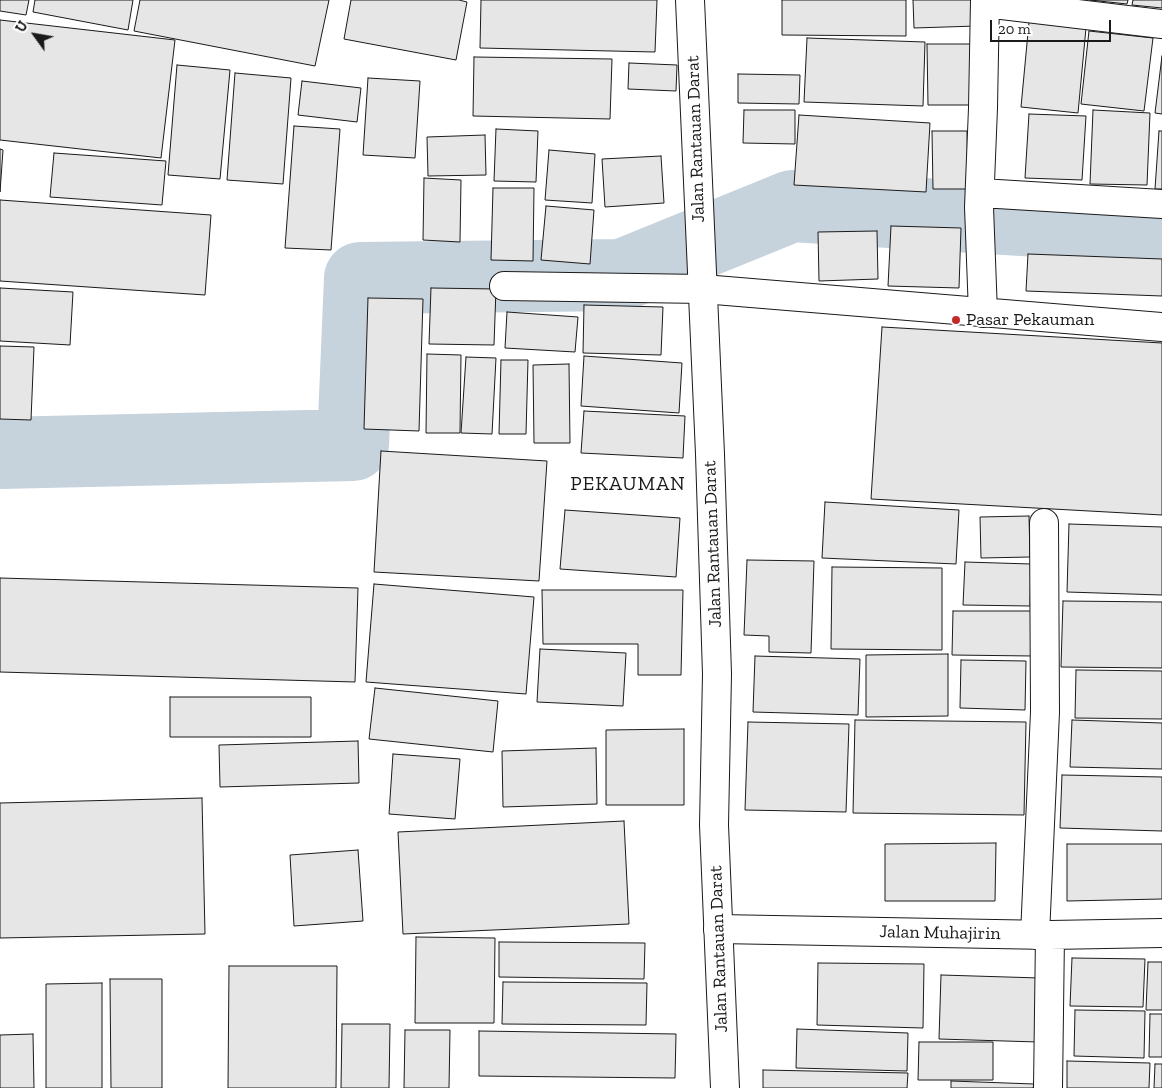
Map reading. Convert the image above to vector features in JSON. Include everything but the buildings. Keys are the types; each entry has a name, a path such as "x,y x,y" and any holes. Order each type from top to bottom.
{"street":[{"name":"Jalan Rantauan Darat","path":"690,0 717,674 714,825 725,1088"},
{"path":"983,313 980,200 985,2 1162,24"},
{"path":"980,200 1162,204"},
{"path":"504,286 702,279 983,313 1162,327"},
{"path":"1044,523 1043,935 1048,1088"},
{"name":"Jalan Muhajirin","path":"718,929 1043,935 1162,932"}],"waterway":[{"path":"0,453 353,445 360,278 622,275 792,206 1162,230"}],"place":[{"name":"Pasar Pekauman","path":"956,320"}],"district":[{"name":"PEKAUMAN","path":"628,484"}]}
